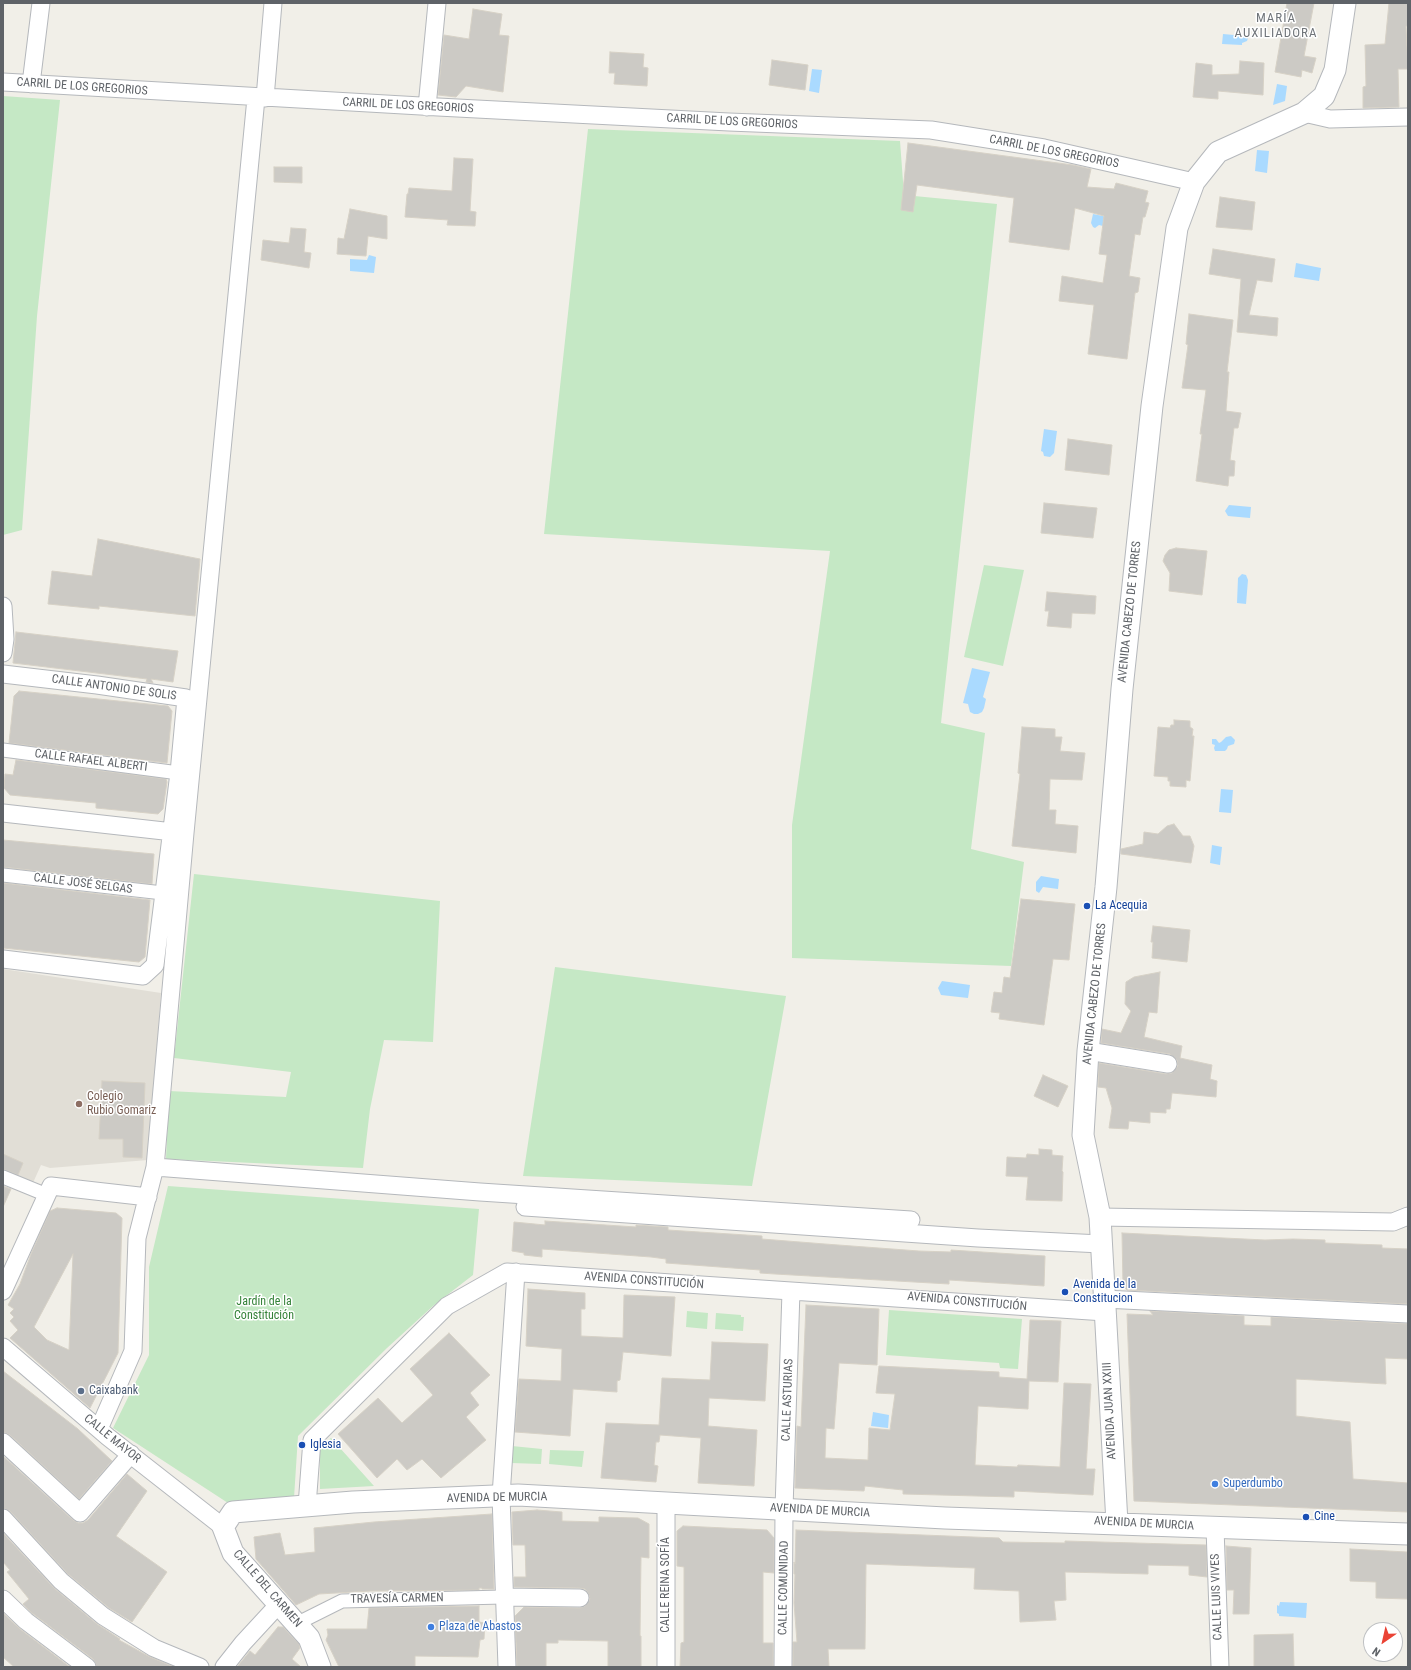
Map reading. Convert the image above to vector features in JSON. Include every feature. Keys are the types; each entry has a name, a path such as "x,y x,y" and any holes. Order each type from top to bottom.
{"street":[{"path":"31,84 41,3"},
{"path":"99,1429 133,1351 137,1238 155,1167 178,832 260,98 273,3"},
{"path":"427,107 438,3"},
{"name":"AVENIDA CABEZO DE TORRES","path":"1104,1305 1100,1217 1083,1135 1088,1051 1106,887 1122,689 1152,406 1177,228 1194,182 1218,152 1304,113 1324,96 1335,70 1345,3"},
{"name":"CARRIL DE LOS GREGORIOS","path":"3,82 427,107 729,122 931,130 1044,148 1194,182"},
{"path":"1304,113 1330,120 1408,117"},
{"path":"3,607 5,639 3,653"},
{"name":"CALLE ANTONIO DE SOLIS","path":"3,674 97,685 186,698 179,773 178,832"},
{"name":"CALLE RAFAEL ALBERTI","path":"3,750 179,773"},
{"path":"3,813 178,832"},
{"path":"3,960 143,976 155,965 163,893 178,832"},
{"name":"CALLE JOSÉ SELGAS","path":"3,875 163,893"},
{"path":"1088,1051 1168,1064"},
{"path":"155,1167 472,1192 911,1220"},
{"path":"3,1177 47,1195"},
{"path":"3,1290 51,1186 148,1197"},
{"path":"525,1207 970,1238 1101,1244"},
{"path":"1100,1217 1393,1222 1408,1216"},
{"name":"AVENIDA CONSTITUCIÓN","path":"307,1506 312,1440 447,1306 507,1272 791,1290 1104,1305 1408,1314"},
{"path":"507,1667 503,1597 501,1496 516,1272"},
{"name":"CALLE ASTURIAS","path":"784,1509 791,1290"},
{"name":"AVENIDA JUAN XXIII","path":"1104,1305 1117,1523"},
{"name":"CALLE MAYOR","path":"3,1347 99,1429 131,1454 228,1519"},
{"path":"3,1442 80,1513 131,1454"},
{"name":"AVENIDA DE MURCIA","path":"228,1519 307,1506 360,1502 518,1495 945,1518 1408,1534"},
{"name":"CALLE REINA SOFÍA","path":"666,1502 666,1667"},
{"name":"CALLE COMUNIDAD","path":"783,1667 784,1509"},
{"path":"3,1518 61,1581 103,1616 154,1648 200,1667"},
{"name":"CALLE DEL CARMEN","path":"228,1519 233,1553 309,1638 320,1667"},
{"name":"CALLE LUIS VIVES","path":"1215,1528 1220,1667"},
{"path":"503,1597 580,1598"},
{"name":"TRAVESÍA CARMEN","path":"296,1624 342,1601 503,1597"},
{"path":"3,1598 26,1621 87,1667"},
{"path":"224,1667 243,1643 279,1604"}],"shaded area":[{"name":"Colegio Rubio Gomariz","path":"3,969 161,993 148,1160 50,1168 41,1165 32,1185 3,1172"}],"green space":[{"path":"3,96 60,100 37,316 22,530 3,535"},
{"path":"588,129 900,141 904,195 997,204 941,723 985,733 971,849 1024,862 1011,966 792,958 792,825 830,551 544,534"},
{"path":"984,565 1024,570 1003,666 964,657"},
{"path":"194,874 440,901 433,1042 384,1040 370,1109 363,1168 166,1159 169,1091 286,1097 291,1072 174,1058"},
{"path":"555,967 786,996 752,1186 523,1176"},
{"name":"Jardín de la Constitución","path":"168,1186 479,1209 473,1275 433,1306 387,1348 298,1436 294,1498 228,1503 113,1428 149,1355 149,1267"},
{"path":"889,1310 1022,1319 1018,1369 1000,1368 999,1363 886,1355"},
{"path":"687,1311 708,1313 707,1329 686,1327"},
{"path":"716,1313 741,1315 741,1317 744,1317 743,1331 715,1329"},
{"path":"331,1438 374,1486 320,1489 320,1447"},
{"path":"512,1446 542,1449 541,1464 511,1463"},
{"path":"550,1450 584,1451 582,1467 549,1464"}],"water":[{"path":"1223,34 1245,36 1248,38 1247,41 1242,43 1242,45 1222,44"},
{"path":"812,69 822,70 819,93 809,91"},
{"path":"1277,84 1287,86 1285,101 1273,105"},
{"path":"1257,150 1269,151 1267,173 1255,171"},
{"path":"1093,214 1113,218 1111,228 1099,225 1095,228 1093,227 1091,223"},
{"path":"369,255 376,257 374,273 350,271 350,259 367,260"},
{"path":"1296,263 1321,268 1319,281 1294,277"},
{"path":"1044,429 1057,431 1054,453 1050,457 1044,456 1043,452 1041,451"},
{"path":"1229,505 1251,507 1250,518 1228,516 1225,511"},
{"path":"1242,574 1246,575 1248,580 1246,604 1237,603 1238,578"},
{"path":"972,668 990,672 983,697 986,699 984,708 982,712 978,714 970,712 968,704 963,703"},
{"path":"1231,736 1235,740 1234,744 1228,746 1225,751 1215,751 1215,745 1212,744 1212,739 1216,739 1219,743 1226,737"},
{"path":"1221,789 1233,790 1231,813 1219,812"},
{"path":"1212,845 1222,847 1220,865 1210,863"},
{"path":"1041,876 1059,879 1058,889 1043,887 1039,893 1036,891 1036,882"},
{"path":"942,981 970,985 968,998 941,995 938,988"},
{"path":"873,1412 889,1415 888,1428 871,1426"},
{"path":"1280,1602 1307,1603 1306,1618 1279,1616 1277,1613 1277,1605 1279,1606"}],"building":[{"path":"1287,3 1314,3 1304,56 1316,58 1312,73 1302,70 1301,77 1275,72"},
{"path":"1389,3 1408,3 1408,26 1406,26 1408,69 1398,69 1399,107 1363,108 1363,87 1366,86 1365,45 1385,44"},
{"path":"473,9 502,14 499,35 509,36 503,92 466,86 456,97 438,95 444,35 469,39"},
{"path":"610,52 644,54 643,67 648,68 647,86 614,84 615,73 609,73"},
{"path":"772,60 808,65 805,90 769,85"},
{"path":"1240,61 1264,63 1263,95 1218,91 1218,99 1193,97 1196,63 1212,65 1212,75 1239,74"},
{"path":"908,143 1073,165 1091,169 1087,187 1114,189 1116,183 1148,191 1145,202 1149,203 1145,217 1143,217 1140,235 1135,234 1129,276 1140,278 1138,292 1135,293 1127,359 1088,354 1094,305 1059,301 1062,276 1103,283 1107,255 1099,254 1104,216 1075,208 1069,250 1009,242 1014,198 917,185 913,212 901,210"},
{"path":"454,158 473,159 470,211 476,212 475,226 447,225 448,220 405,217 409,188 452,191"},
{"path":"274,167 302,167 302,183 274,182"},
{"path":"1220,197 1255,202 1252,230 1216,227"},
{"path":"350,209 387,216 387,239 368,236 366,256 337,254 338,238 344,239"},
{"path":"291,228 306,229 304,252 311,253 309,268 261,260 263,240 289,243"},
{"path":"1213,249 1275,259 1272,282 1257,280 1249,315 1278,318 1277,336 1237,332 1241,279 1209,274"},
{"path":"1189,314 1233,320 1227,372 1229,372 1226,411 1241,413 1238,428 1234,428 1230,460 1235,461 1234,476 1229,476 1228,486 1196,481 1206,390 1182,388 1188,345 1186,344"},
{"path":"1068,439 1112,445 1109,475 1065,470"},
{"path":"1044,503 1097,508 1093,538 1041,533"},
{"path":"98,539 200,559 195,616 99,606 99,609 48,604 52,571 92,576"},
{"path":"1176,548 1207,551 1202,595 1169,591 1170,573 1163,561 1169,550"},
{"path":"1047,592 1096,596 1095,614 1072,613 1071,628 1047,626 1049,611 1045,611"},
{"path":"16,632 178,651 173,682 151,679 153,683 146,682 147,679 13,663"},
{"path":"19,691 168,706 172,711 167,763 9,743 14,696"},
{"path":"1174,720 1190,721 1190,727 1193,729 1192,736 1194,736 1190,781 1186,780 1186,787 1170,786 1168,777 1154,776 1158,727 1170,728 1171,725 1174,725"},
{"path":"1022,727 1055,729 1055,737 1062,737 1060,751 1085,753 1082,780 1050,779 1049,810 1056,810 1055,824 1078,826 1076,853 1012,846 1020,774 1018,773"},
{"path":"16,760 166,779 167,782 163,809 158,814 96,808 96,803 10,795 4,788 5,774 13,775"},
{"path":"1174,824 1183,836 1190,836 1194,846 1191,863 1121,854 1121,849 1143,844 1144,832 1158,834 1167,826"},
{"path":"3,840 154,854 152,884 3,867"},
{"path":"3,883 150,900 145,957 139,962 3,948"},
{"path":"1021,899 1075,904 1069,960 1053,959 1044,1025 999,1019 1000,1013 991,1012 994,992 1002,993 1004,977 1010,978"},
{"path":"1153,926 1190,930 1187,962 1152,958 1153,942 1151,942"},
{"path":"1160,972 1157,1013 1149,1012 1144,1037 1182,1046 1180,1058 1212,1065 1210,1079 1217,1081 1216,1097 1172,1093 1170,1109 1166,1109 1166,1113 1150,1112 1150,1123 1129,1121 1128,1129 1109,1128 1112,1108 1106,1088 1098,1087 1099,1063 1166,1074 1172,1073 1178,1066 1177,1060 1170,1054 1101,1043 1102,1029 1121,1033 1131,1011 1125,1004 1126,982 1134,977"},
{"path":"1043,1075 1068,1086 1058,1107 1034,1096"},
{"path":"102,1081 145,1083 142,1158 123,1157 123,1139 99,1139"},
{"path":"1039,1149 1052,1150 1052,1155 1063,1156 1062,1201 1026,1200 1028,1177 1006,1176 1007,1157 1026,1158 1027,1154 1039,1155"},
{"path":"3,1154 23,1163 18,1175 3,1169"},
{"path":"3,1186 11,1189 3,1207"},
{"path":"57,1208 116,1213 122,1218 118,1353 90,1408 10,1338 18,1330 10,1321 14,1317 10,1313 14,1309 8,1305 20,1284 31,1254 50,1211","holes":["73,1254 69,1350 47,1340 34,1327"]},
{"path":"545,1221 636,1227 636,1225 668,1227 668,1230 762,1236 762,1239 919,1251 951,1252 951,1250 1045,1256 1044,1286 949,1280 949,1284 775,1274 760,1273 760,1270 666,1263 666,1259 651,1257 542,1249 542,1257 524,1255 524,1253 512,1251 514,1222 545,1225"},
{"path":"1122,1233 1265,1240 1325,1240 1325,1243 1382,1245 1382,1248 1408,1249 1408,1304 1127,1290 1123,1286"},
{"path":"528,1289 585,1293 585,1309 581,1309 581,1336 623,1338 624,1295 675,1297 671,1356 623,1352 620,1380 617,1381 617,1392 573,1389 570,1436 515,1432 519,1379 561,1381 562,1349 526,1346"},
{"path":"806,1305 879,1309 877,1365 839,1363 834,1429 826,1428 825,1458 868,1460 869,1428 890,1430 895,1394 876,1393 879,1366 999,1372 999,1377 1027,1379 1030,1320 1061,1321 1058,1382 1029,1381 1028,1409 978,1406 975,1465 1060,1467 1064,1383 1091,1384 1086,1469 1095,1469 1093,1495 1014,1491 1014,1497 903,1494 903,1490 865,1486 864,1491 795,1488 797,1426 801,1427"},
{"path":"1150,1311 1244,1316 1244,1325 1271,1326 1271,1317 1408,1324 1408,1359 1385,1358 1386,1384 1296,1379 1296,1416 1350,1422 1353,1479 1408,1483 1408,1512 1134,1501 1127,1314 1153,1315"},
{"path":"449,1333 490,1375 470,1393 479,1405 466,1417 486,1440 441,1478 422,1459 407,1470 397,1459 377,1478 338,1434 378,1398 402,1423 433,1395 410,1369"},
{"path":"712,1342 768,1344 765,1401 709,1398 708,1426 757,1430 754,1486 698,1483 701,1438 660,1435 659,1442 656,1442 654,1465 658,1466 656,1482 601,1478 606,1423 659,1425 662,1378 710,1380"},
{"path":"3,1371 78,1429 112,1461 79,1499 10,1435 3,1432"},
{"path":"3,1456 78,1523 83,1523 88,1520 127,1474 147,1491 116,1536 167,1572 132,1622 109,1608 68,1574 10,1511 3,1508"},
{"path":"537,1510 562,1512 562,1521 599,1522 599,1517 638,1518 649,1524 649,1558 641,1557 641,1667 608,1667 608,1641 558,1640 558,1643 546,1643 546,1667 517,1667 515,1616 524,1607 580,1608 585,1606 590,1599 585,1589 580,1588 514,1587 514,1577 526,1577 525,1545 513,1545 512,1512"},
{"path":"492,1514 494,1589 479,1588 479,1590 371,1591 319,1594 296,1605 256,1559 254,1537 280,1533 285,1555 315,1552 314,1528 374,1522"},
{"path":"683,1526 767,1530 774,1538 774,1573 763,1572 763,1643 773,1643 773,1667 680,1667 681,1643 684,1642 684,1567 677,1566 677,1531"},
{"path":"796,1530 999,1538 1003,1542 1065,1543 1065,1541 1206,1545 1207,1577 1189,1575 1189,1566 1148,1565 1148,1574 1065,1572 1066,1600 1054,1601 1056,1620 1020,1622 1019,1591 974,1589 975,1568 866,1564 865,1649 828,1649 829,1667 793,1667 793,1642 797,1642 794,1603"},
{"path":"3,1533 54,1588 97,1624 120,1639 119,1640 150,1657 174,1667 97,1667 93,1659 32,1613 23,1604 29,1599 7,1572 10,1570 3,1562"},
{"path":"1226,1546 1251,1548 1249,1614 1233,1614 1234,1590 1227,1590"},
{"path":"1350,1549 1407,1552 1408,1599 1376,1598 1376,1582 1350,1581"},
{"path":"479,1606 479,1622 485,1623 484,1639 480,1640 478,1657 415,1656 415,1667 339,1667 326,1640 328,1635 327,1629 367,1629 369,1608"},
{"path":"3,1613 20,1629 70,1667 14,1667 3,1657"},
{"path":"278,1627 283,1627 299,1644 300,1648 292,1659 301,1667 237,1667 250,1651 255,1655"},
{"path":"1293,1634 1294,1667 1254,1667 1254,1635"}],"place":[{"name":"La Acequia","path":"1087,906"},
{"name":"Colegio Rubio Gomariz","path":"79,1104"},
{"name":"Avenida de la Constitucion","path":"1065,1292"},
{"name":"Caixabank","path":"81,1391"},
{"name":"Iglesia","path":"302,1445"},
{"name":"Superdumbo","path":"1215,1484"},
{"name":"Cine","path":"1306,1517"},
{"name":"Plaza de Abastos","path":"431,1627"}],"district":[{"name":"MARÍA AUXILIADORA","path":"1276,26"}]}
